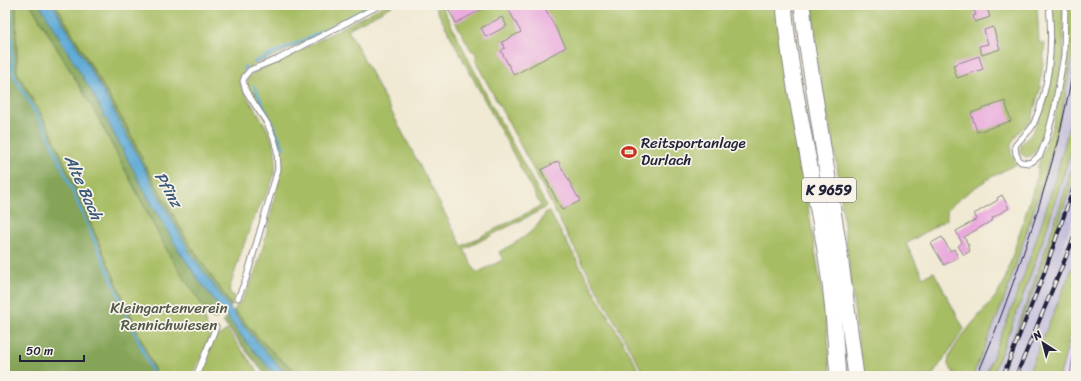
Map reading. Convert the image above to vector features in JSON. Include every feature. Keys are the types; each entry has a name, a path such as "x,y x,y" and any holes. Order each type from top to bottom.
{"main road":[{"name":"K 9659","path":"784,5 790,61 829,276 835,326 838,376"},
{"name":"K 9659","path":"802,5 806,40 839,248 856,376"}],"lane":[{"path":"238,298 246,278 278,169 277,150 274,139 267,123 246,91 243,80 250,70 278,59 380,5"},
{"path":"1049,5 1050,61 1045,91 1034,123 1029,132 1021,138 1015,146 1017,158 1021,162 1025,163 1034,161 1040,155 1055,106 1064,55 1064,5"},
{"path":"196,376 216,327"}],"shaded area":[{"path":"1076,20 1076,97 1057,174 1037,238 985,376 973,376 1005,297 1047,166 1062,110 1071,65"},
{"path":"1076,133 1076,155 1028,301 998,376 992,376 1045,234"},
{"path":"1076,170 1076,211 1059,262 1076,220 1076,259 1027,376 1000,376 1049,252"},
{"path":"1076,315 1076,376 1060,376"}],"green space":[{"path":"5,5 16,5 17,72 50,130 157,376 5,376"},
{"name":"Kleingartenverein Rennichwiesen","path":"16,5 31,5 95,112 171,258 209,314 204,317 210,336 193,376 157,376 50,130 17,72"},
{"path":"31,5 56,5 128,129 146,167 190,245 232,306 217,318 213,319 210,317 171,258 95,112"},
{"path":"56,5 377,5 301,44 249,67 242,74 240,80 241,87 264,123 274,146 276,157 275,168 270,186 256,213 229,290 235,297 232,306 190,245 146,167 128,129"},
{"path":"385,5 394,5 348,29 462,246 541,206 434,5 441,5 493,108 546,205 543,209 464,249 476,273 503,260 499,252 526,236 542,219 546,212 549,211 642,376 300,376 267,347 234,310 249,288 259,262 275,195 280,166 279,145 275,133 253,99 247,85 248,79 253,73"},
{"path":"446,5 780,5 786,72 825,311 831,376 826,376 817,370 818,375 821,376 645,376 567,235 476,62 476,53 471,50"},
{"path":"813,5 1037,5 1039,43 1045,43 1040,89 1031,120 1017,134 1011,144 1011,154 1017,164 998,173 972,190 947,210 947,219 906,244 923,277 934,272 964,329 932,376 862,376 837,164 816,58"},
{"path":"1050,5 1063,5 1062,64 1053,108 1043,137 1037,148 1031,155 1026,157 1020,153 1020,149 1036,125 1044,103 1050,75 1052,61 1052,19"},
{"path":"1067,5 1076,5 1073,51 1060,120 1041,187 1005,297 973,376 956,376 948,365 949,358 959,340 996,296 1004,283 1038,174 1038,166 1052,128 1067,56"},
{"path":"1076,97 1076,133 1045,234 992,376 985,376 1025,273 1048,203 1068,133"},
{"path":"1076,155 1076,170 1049,252 1000,376 998,376 1040,267"},
{"path":"1076,259 1076,315 1060,376 1027,376"},
{"path":"234,310 267,347 300,376 266,376 223,322"},
{"path":"227,330 261,376 197,376 214,339"}],"water":[{"path":"40,5 53,5 109,102 192,256 241,323 279,367 289,376 277,376 247,343 198,279 178,249 149,199 93,94"}],"building":[{"path":"457,5 490,5 456,23 448,9"},
{"path":"506,5 543,5 566,47 514,75 501,51 505,48 502,42 521,32"},
{"path":"972,5 986,5 990,17 975,22 973,16 976,15"},
{"path":"502,17 507,26 486,37 481,28"},
{"path":"993,27 1000,49 982,55 979,46 988,44 984,30"},
{"path":"979,56 983,69 957,78 953,65"},
{"path":"1005,101 1011,121 977,132 971,113"},
{"path":"558,161 580,201 562,210 541,170"},
{"path":"1002,195 1009,208 992,218 993,220 964,237 970,251 964,255 958,246 962,243 956,231 977,219 974,214 998,200 997,198"},
{"path":"942,237 950,251 954,249 958,257 944,265 931,243"},
{"path":"1075,344 1076,376 1072,376 1070,374"}],"waterway":[{"name":"Alte Bach","path":"10,5 13,74 46,131 154,376"},
{"path":"341,21 372,5"},
{"path":"254,62 336,24"},
{"path":"254,86 284,148"}],"tram line":[{"path":"977,376 1013,284 1046,184 1064,116 1076,48"}],"railway":[{"path":"1003,376 1042,279 1076,181"},
{"path":"1016,376 1076,233"}],"place":[{"name":"Reitsportanlage Durlach","path":"629,152"}],"water label":[{"name":"Pfinz","path":"169,189"}]}
